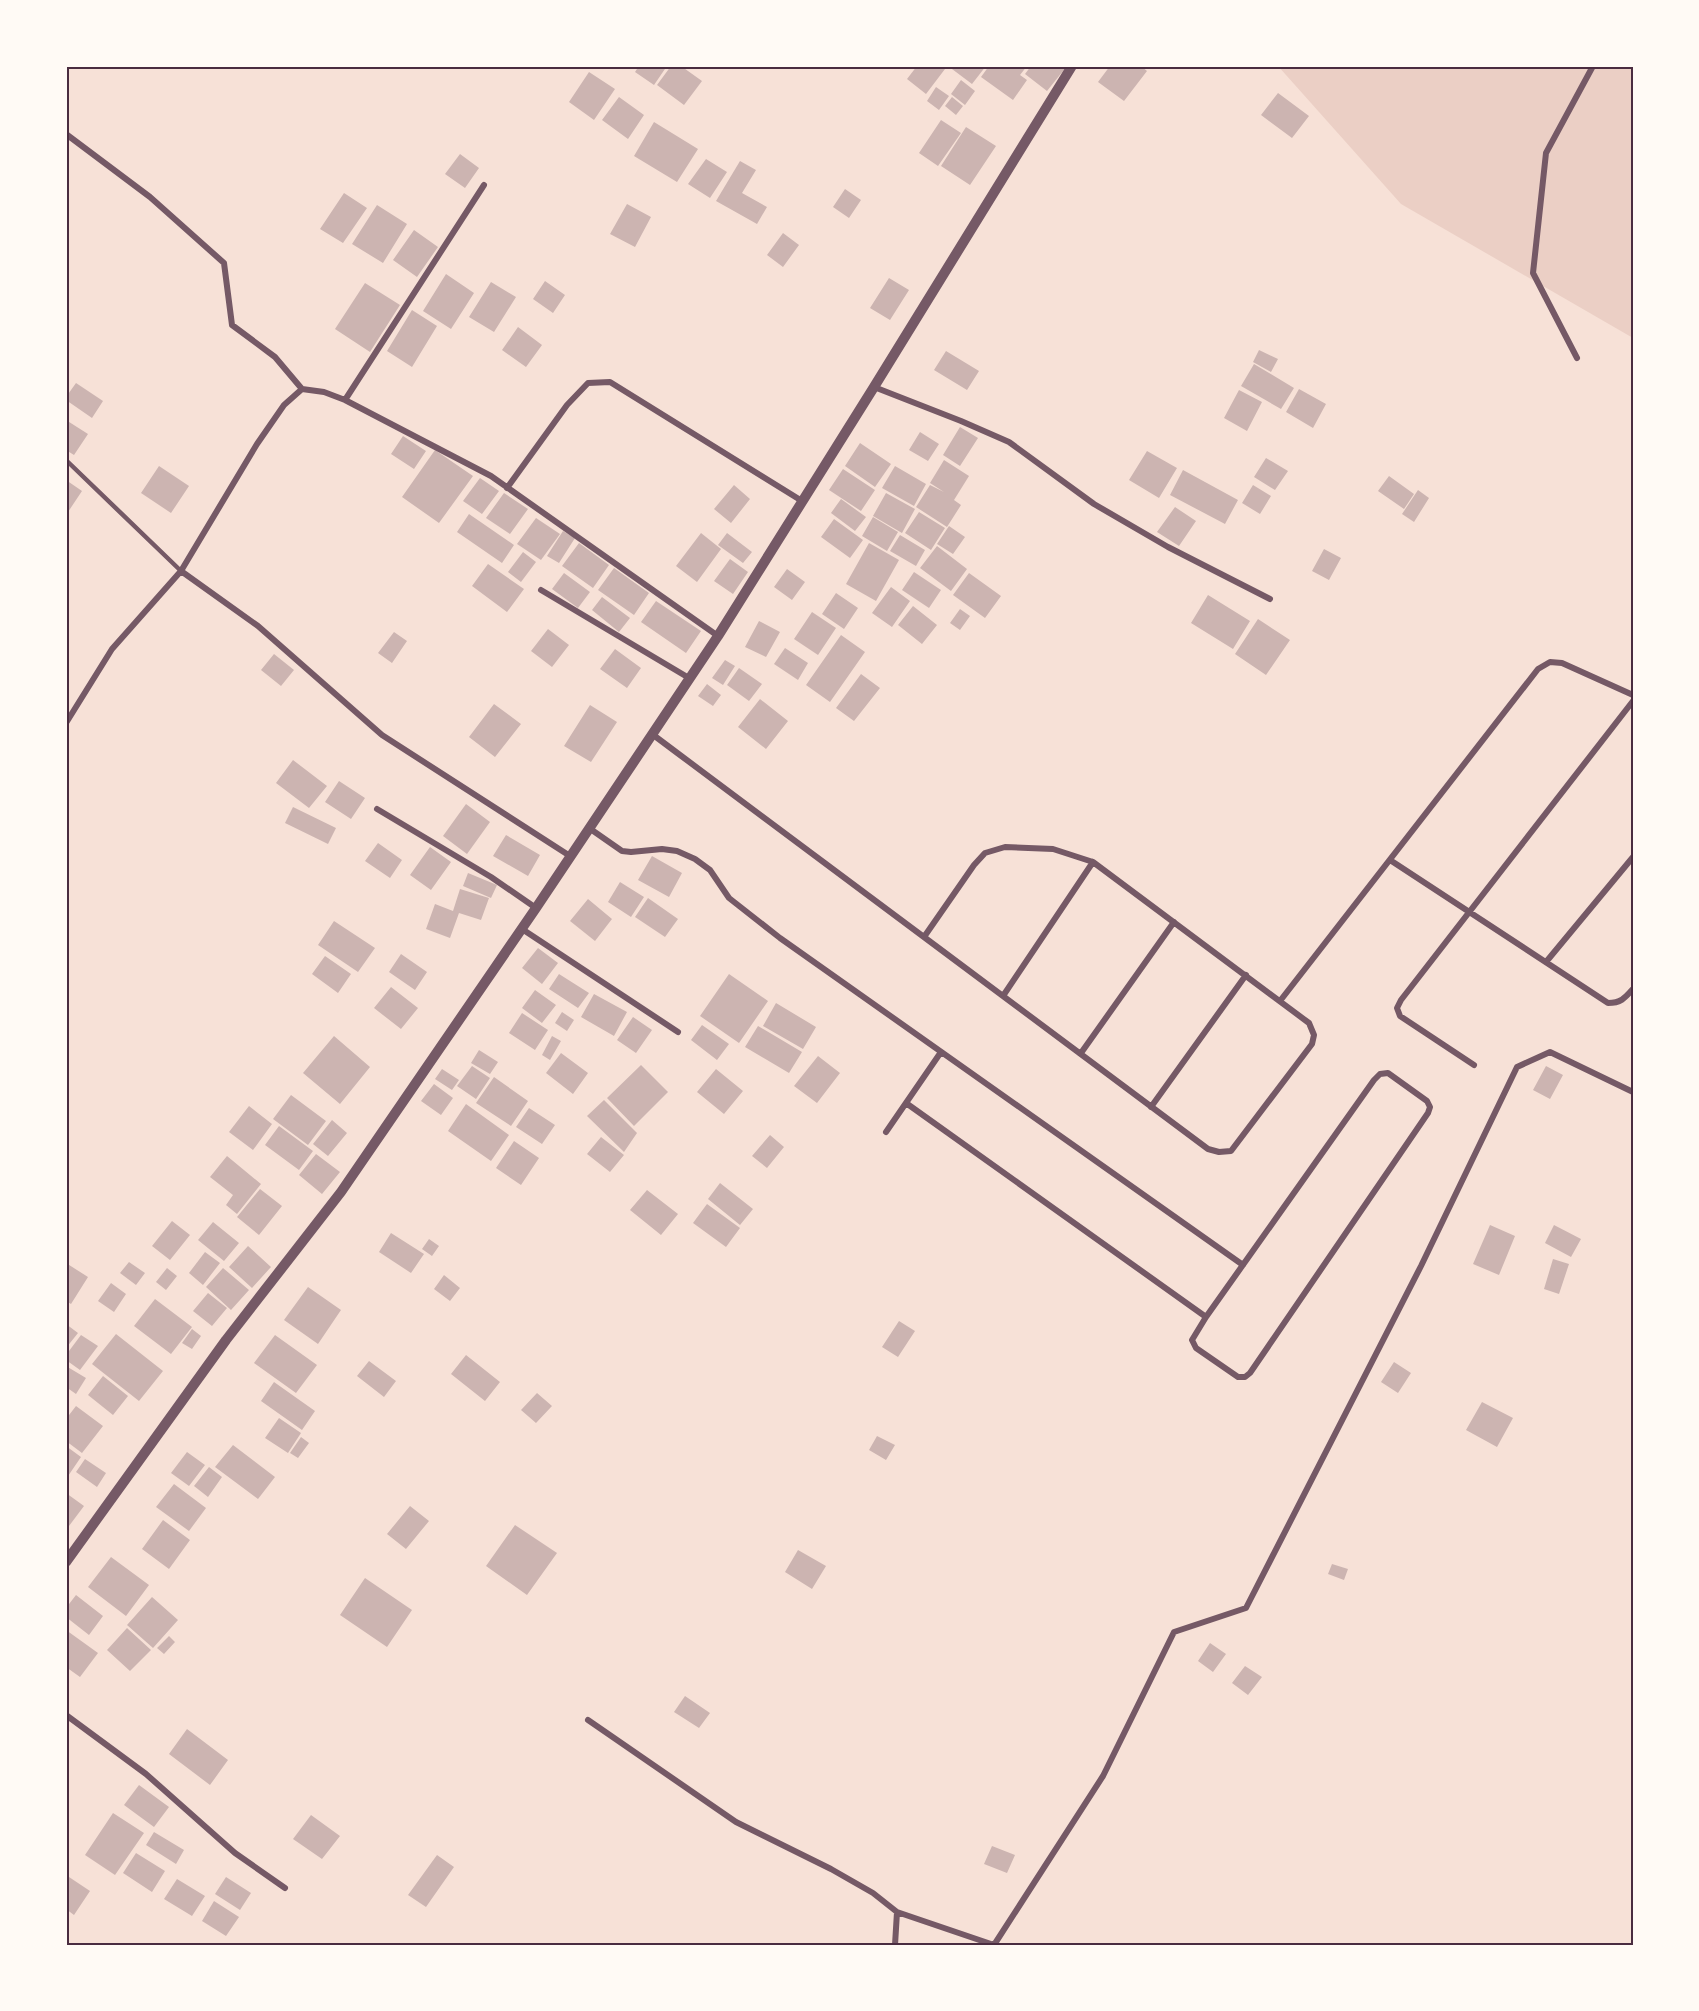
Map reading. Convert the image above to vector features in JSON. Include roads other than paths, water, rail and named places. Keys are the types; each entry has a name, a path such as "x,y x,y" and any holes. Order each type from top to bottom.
{"street":[{"path":"66,1562 226,1340 341,1192 536,909 718,636 1072,66"},
{"path":"1577,358 1533,273 1546,153 1593,66"},
{"path":"66,134 150,197 225,263 232,325 275,357 302,389 324,392 345,400 491,476 718,636"},
{"path":"345,400 484,185"},
{"path":"507,488 567,405 588,383 610,382 802,501"},
{"path":"874,387 1009,442 1094,504 1168,547 1270,599"},
{"path":"66,723 112,649 181,571 256,444 284,405 302,389"},
{"path":"181,571 258,626 382,735 570,856"},
{"path":"541,590 689,678"},
{"path":"1281,1001 1538,669 1550,662 1562,663 1633,695"},
{"path":"1474,1065 1400,1016 1397,1008 1468,911 1633,701"},
{"path":"652,734 1208,1149 1219,1152 1231,1151 1312,1044 1314,1035 1309,1023 1281,1001 1093,862 1053,849 1005,847 985,853 974,865 924,937"},
{"path":"377,809 491,877 536,909"},
{"path":"589,828 622,851 662,849 677,851 695,859 710,870 729,898 780,938 1243,1265"},
{"path":"1546,962 1633,857"},
{"path":"1390,860 1608,1003 1617,1003 1625,999 1633,988"},
{"path":"1003,996 1093,862"},
{"path":"1081,1053 1174,922"},
{"path":"522,929 678,1032"},
{"path":"1151,1107 1246,975"},
{"path":"886,1132 941,1052"},
{"path":"588,1720 736,1822 873,1893 897,1912 994,1945 1103,1776 1174,1632 1246,1608 1421,1266 1517,1067 1550,1052 1633,1092"},
{"path":"1388,1073 1427,1101 1430,1107 1428,1113 1250,1373 1245,1377 1238,1377 1196,1348 1192,1340 1243,1265 1380,1074 1388,1073"},
{"path":"906,1103 1206,1317"},
{"path":"66,1715 146,1774 235,1853 285,1887"},
{"path":"894,1945 897,1912"}],"lane":[{"path":"68,462 181,571"}]}
